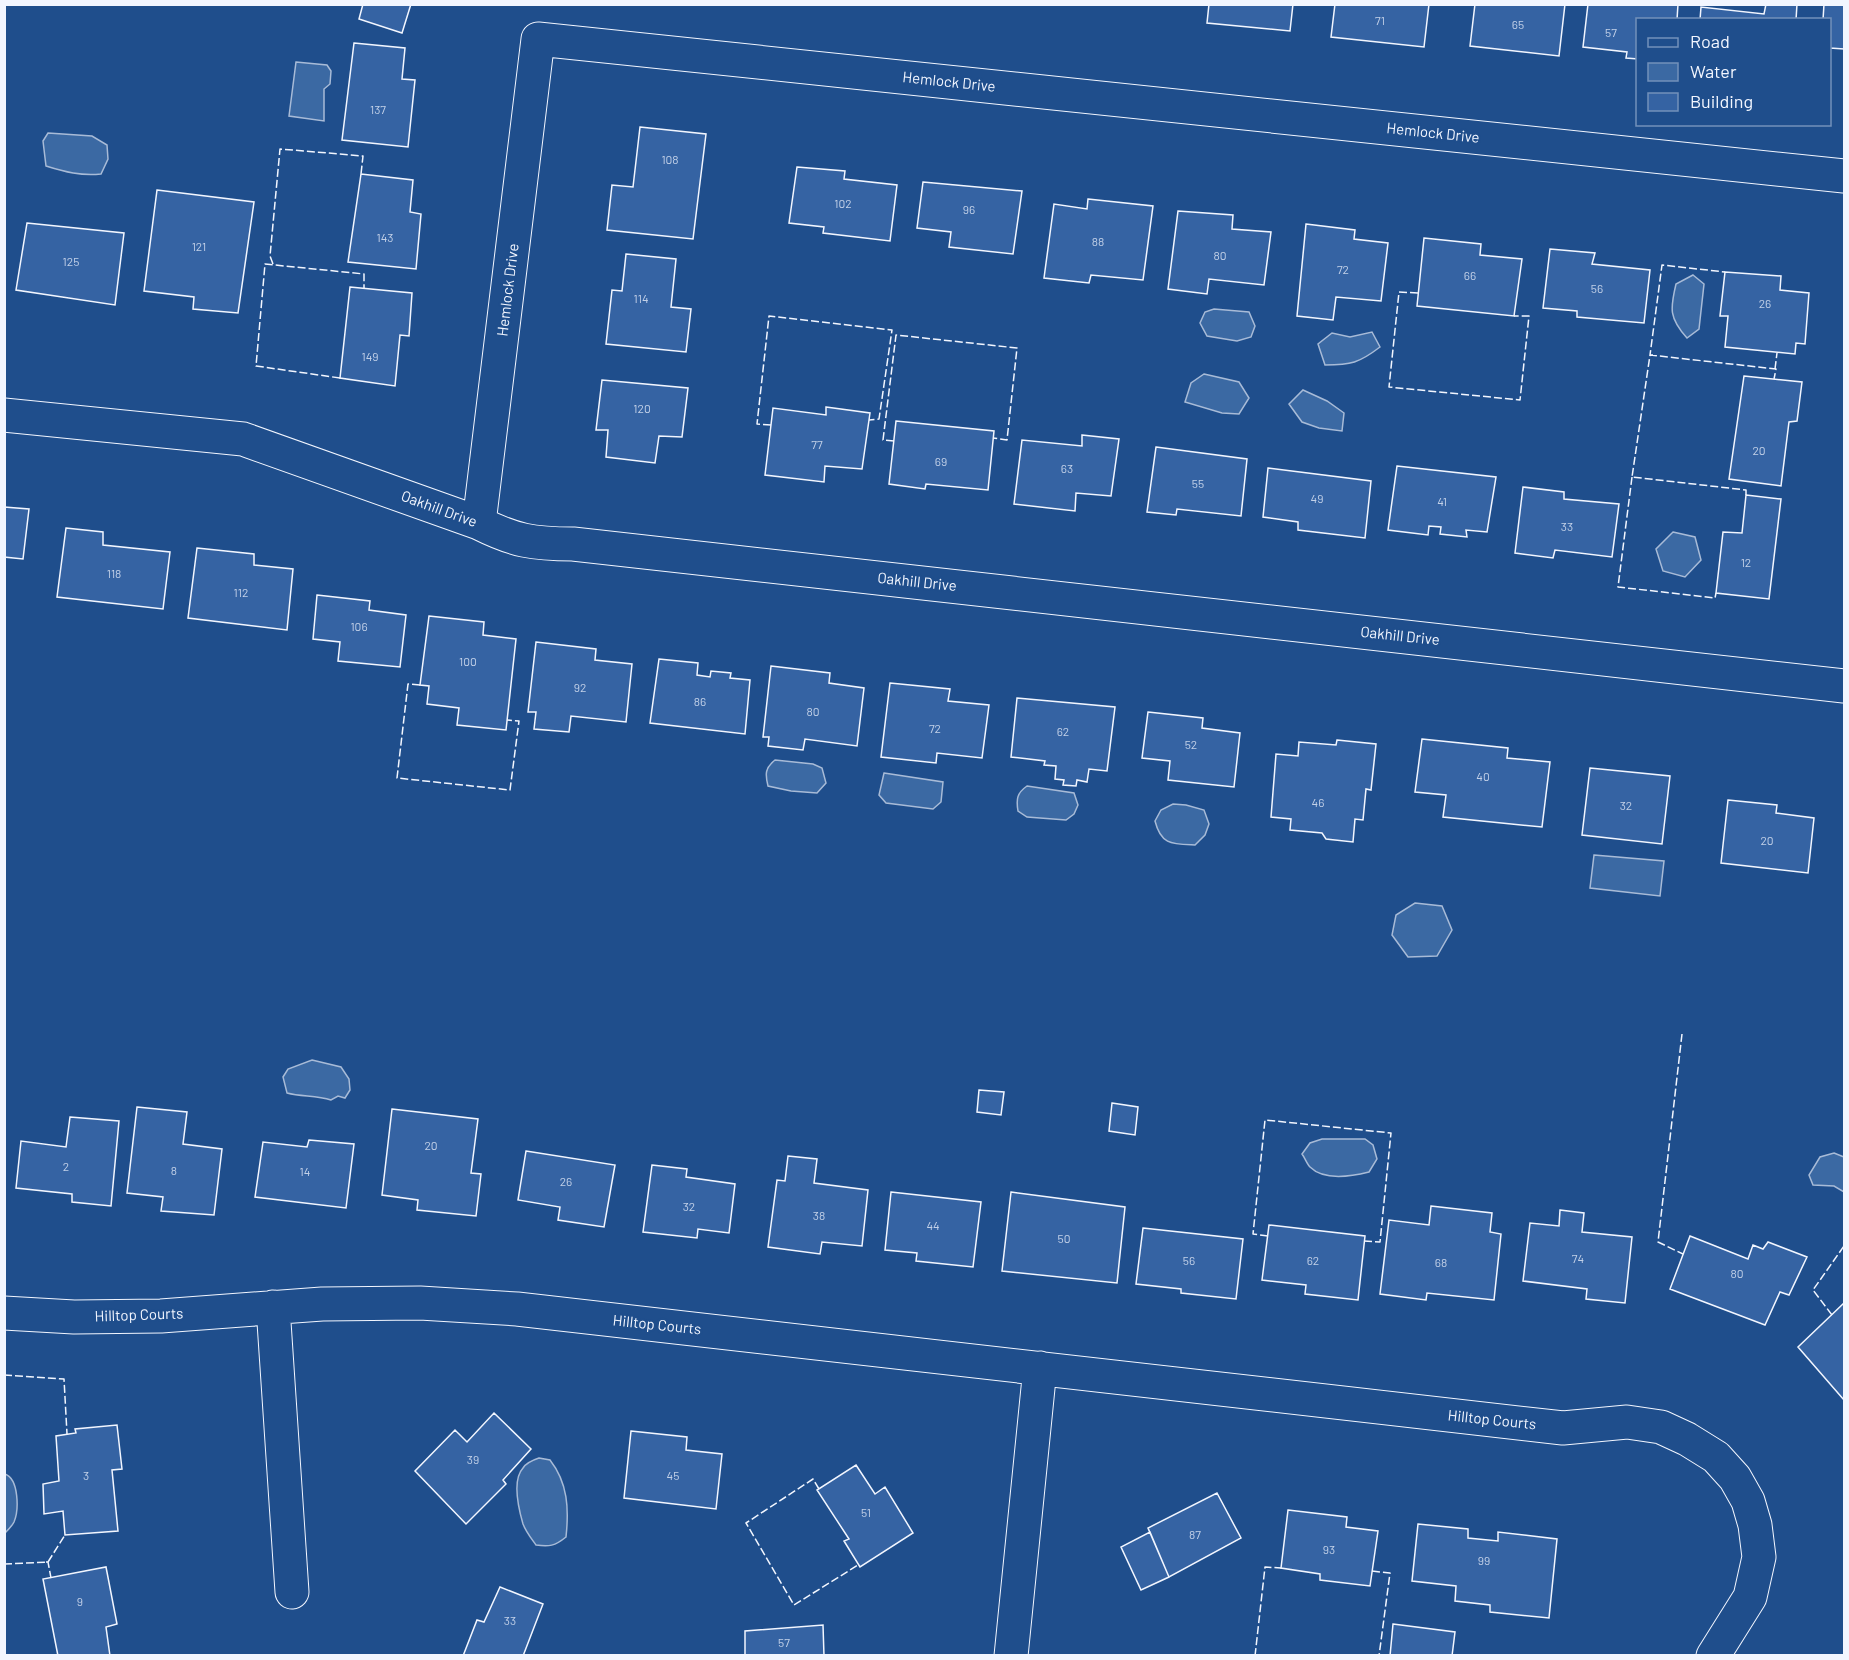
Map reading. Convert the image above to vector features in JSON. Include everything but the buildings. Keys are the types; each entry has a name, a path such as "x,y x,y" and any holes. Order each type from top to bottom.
{"street":[{"name":"Hemlock Drive","path":"479,523 538,39 1845,176"},
{"name":"Oakhill Drive","path":"4,415 243,439 479,523 505,536 539,544 573,544 1845,686"},
{"name":"Hilltop Courts","path":"4,1313 74,1317 161,1316 273,1307 420,1303 517,1309 1563,1428 1628,1422 1661,1427 1687,1439 1716,1457 1735,1478 1748,1501 1755,1525 1759,1557 1750,1597 1713,1656"},
{"path":"273,1307 292,1592"},
{"path":"1011,1656 1040,1368"}],"water":[{"path":"296,62 327,65 331,71 330,84 324,89 324,121 289,116"},
{"path":"48,133 92,136 107,145 108,159 101,174 73,173 46,166 43,141"},
{"path":"1693,275 1704,284 1699,329 1687,338 1674,319 1672,307 1676,284"},
{"path":"1214,309 1249,312 1255,326 1251,337 1237,341 1207,336 1200,323 1205,312"},
{"path":"1372,332 1380,347 1373,352 1354,362 1325,365 1318,344 1332,333 1350,337"},
{"path":"1204,374 1239,382 1249,398 1239,414 1222,413 1185,402 1191,383"},
{"path":"1303,390 1327,401 1344,413 1342,431 1319,428 1302,422 1289,404"},
{"path":"1673,532 1695,537 1701,560 1685,577 1663,571 1656,549"},
{"path":"775,760 813,764 822,768 826,783 817,793 768,786 767,772"},
{"path":"884,773 943,782 941,802 933,809 886,803 879,795"},
{"path":"1027,786 1074,793 1078,805 1074,814 1066,820 1027,817 1018,811 1017,803 1019,794"},
{"path":"1173,804 1204,810 1209,824 1205,835 1195,845 1169,842 1157,829 1155,821 1161,810"},
{"path":"1594,855 1664,861 1660,896 1590,888"},
{"path":"1415,903 1442,906 1452,930 1437,956 1408,957 1392,935 1396,915"},
{"path":"312,1060 341,1067 349,1079 350,1090 345,1098 338,1096 331,1100 287,1093 283,1077 288,1069"},
{"path":"1322,1139 1365,1139 1373,1145 1377,1159 1369,1172 1347,1176 1323,1174 1310,1167 1302,1154 1310,1143"},
{"path":"1834,1153 1844,1157 1844,1192 1834,1186 1813,1185 1809,1175 1820,1157"},
{"path":"539,1458 550,1460 556,1469 564,1487 567,1506 566,1537 548,1546 536,1545 527,1532 521,1518 517,1495 520,1473 526,1465"},
{"path":"5,1474 10,1477 15,1488 17,1510 14,1522 5,1533"}],"fence":[{"path":"273,264 270,256 280,149 363,156 361,174"},
{"path":"340,378 256,366 265,264 364,274 364,289"},
{"path":"1653,355 1650,355 1662,265 1725,272"},
{"path":"1418,293 1399,292 1389,387 1520,400 1529,316 1514,316"},
{"path":"771,425 757,424 769,316 892,330 879,419 869,420"},
{"path":"894,441 883,440 896,335 1017,348 1007,440 993,438"},
{"path":"1775,369 1777,353"},
{"path":"1746,495 1746,490 1632,477 1650,355 1776,369 1774,379"},
{"path":"1632,477 1618,587 1715,598 1716,593"},
{"path":"420,685 408,684 397,778 510,790 519,721 507,720"},
{"path":"1682,1034 1658,1242 1683,1254"},
{"path":"1268,1236 1253,1234 1265,1120 1391,1133 1380,1242 1364,1241"},
{"path":"1832,1315 1813,1290 1844,1246"},
{"path":"4,1375 64,1379 67,1434"},
{"path":"819,1489 813,1479 746,1523 794,1605 858,1565"},
{"path":"4,1564 48,1562 65,1535"},
{"path":"46,1562 48,1562 51,1578"},
{"path":"1255,1656 1265,1567 1281,1568"},
{"path":"1372,1571 1390,1573 1379,1656"}]}
